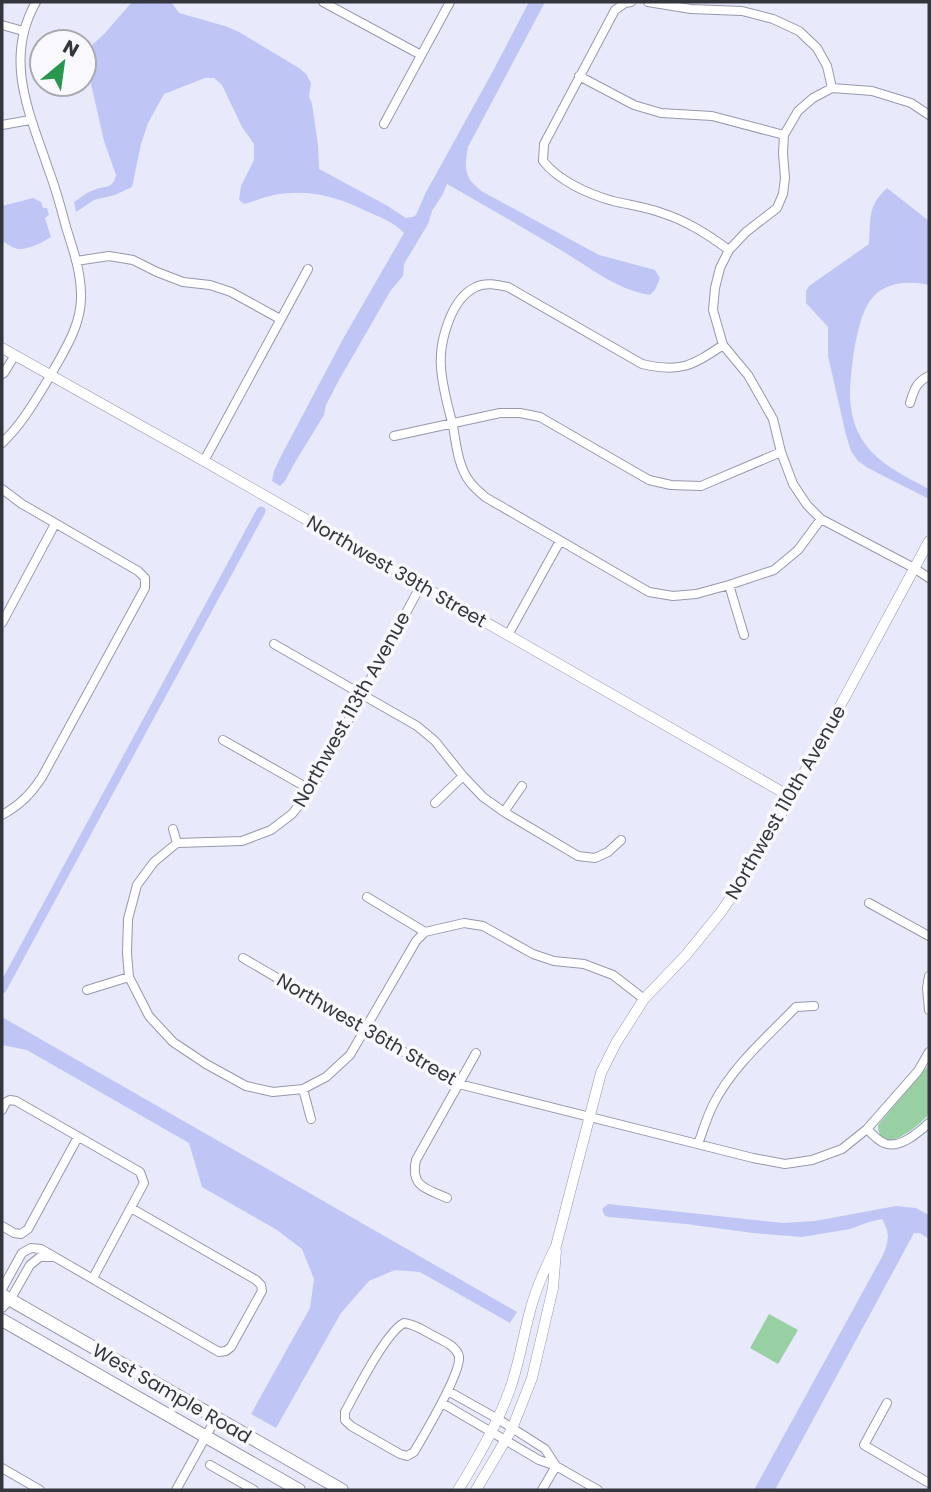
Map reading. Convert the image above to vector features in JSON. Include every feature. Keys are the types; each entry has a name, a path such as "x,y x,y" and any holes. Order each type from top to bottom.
{"main road":[{"name":"West Sample Road","path":"5,1301 342,1490"},
{"name":"West Sample Road","path":"2,1320 299,1490"}],"street":[{"path":"2,443 26,416 50,376 76,328 82,296 76,261 50,171 30,120 22,89 20,59 23,31 36,2"},
{"path":"384,124 450,2"},
{"path":"648,2 691,9 742,11 773,19 799,31 817,48 827,66 832,88"},
{"path":"327,3 421,55"},
{"path":"628,3 615,10 579,76 544,144 543,161 552,172 575,186 610,200 661,212 699,229 729,250"},
{"path":"2,25 23,31"},
{"path":"579,76 643,108 661,113 712,116 784,135"},
{"path":"929,115 911,103 872,90 832,88 813,98 798,111 784,135 783,194 777,208 746,232 729,250 720,268 713,310 723,345 748,375 773,419 793,484 807,505 821,519 929,578"},
{"path":"2,125 30,120"},
{"path":"76,261 109,256 133,260 183,282 210,285 232,292 280,319"},
{"path":"204,461 308,269"},
{"path":"723,345 700,361 681,367 663,369 642,364 508,287 492,284 477,286 465,294 454,309 441,344 441,368 452,424 469,482 485,497 649,592 673,596 696,594 774,570 798,550 821,519"},
{"name":"Northwest 39th Street","path":"2,348 791,797"},
{"path":"2,374 15,355"},
{"path":"910,403 916,385 929,376"},
{"path":"394,436 500,413 520,413 540,417 649,480 671,485 701,486 781,452"},
{"path":"2,489 55,524 138,571 145,578 145,588 43,777 30,795 2,815"},
{"path":"2,623 55,524"},
{"path":"508,635 560,541"},
{"name":"Northwest 110th Avenue","path":"458,1490 498,1419 514,1377 530,1310 556,1246 601,1073 616,1043 644,999 686,955 721,912 748,872 929,541"},
{"name":"Northwest 113th Avenue","path":"177,843 242,841 271,830 292,814 311,790 421,585"},
{"path":"729,585 744,635"},
{"path":"274,644 417,726 435,741 483,797 503,812 578,856 595,858 608,852 621,840"},
{"path":"223,740 311,790"},
{"path":"435,803 463,776"},
{"path":"503,812 522,786"},
{"path":"173,829 177,843 154,862 137,886 128,919 129,977 149,1016 173,1042 246,1086 274,1091 303,1090 326,1077 350,1055 415,941 425,932 464,923 483,926 533,954 554,961 584,964 613,975 644,999"},
{"path":"367,897 425,932"},
{"path":"869,902 929,936"},
{"name":"Northwest 36th Street","path":"243,958 459,1084 785,1164 812,1160 842,1149 867,1129 918,1070 929,1053"},
{"path":"929,976 929,1010"},
{"path":"87,990 129,977"},
{"path":"698,1144 713,1105 745,1060 796,1007 814,1006"},
{"path":"447,1198 424,1188 416,1180 416,1160 476,1053"},
{"path":"303,1090 311,1118"},
{"path":"2,1110 6,1102 16,1101 140,1172 143,1177 144,1183 93,1278"},
{"path":"867,1129 884,1143 894,1144 905,1140 929,1123"},
{"path":"2,1226 21,1234 28,1229 78,1137"},
{"path":"2,1289 22,1253 31,1248 41,1249 219,1352 226,1351 231,1347 262,1291 261,1285 131,1208"},
{"name":"Northwest 110th Avenue","path":"476,1490 512,1429 532,1378 553,1289 556,1246"},
{"path":"5,1301 30,1265 40,1257 55,1257"},
{"path":"404,1323 412,1324 453,1347 459,1355 442,1403 414,1452 407,1455 400,1454 345,1420 345,1412 371,1366 397,1327 404,1323"},
{"path":"448,1391 545,1449 556,1466"},
{"path":"442,1403 539,1460 556,1466 598,1490"},
{"path":"887,1403 864,1445 929,1483"},
{"path":"176,1490 216,1418"},
{"path":"210,1465 254,1490"},
{"path":"542,1490 556,1466"},
{"path":"2,1468 40,1490"}],"green space":[{"path":"929,1066 929,1114 909,1132 892,1140 885,1140 880,1135 878,1125"},
{"path":"769,1314 798,1330 778,1364 750,1348"}],"water":[{"path":"132,2 171,2 179,13 239,32 299,68 311,83 309,96 318,145 319,169 406,218 416,215 529,2 545,2 468,147 467,172 472,182 483,192 599,255 655,270 660,278 655,290 650,295 616,284 447,184 428,224 404,264 403,276 391,290 339,380 326,405 324,415 280,486 272,481 280,458 343,339 404,233 382,218 343,201 320,195 283,194 244,204 239,200 241,186 254,160 254,144 242,127 222,85 214,78 205,78 164,94 148,123 132,187 94,200 76,212 74,202 91,191 111,185 116,175 104,141 94,98 98,98 98,40"},
{"path":"887,188 929,221 929,285 907,283 886,287 868,304 855,344 850,387 851,407 857,430 865,444 880,460 929,489 929,499 868,468 858,461 851,451 828,356 828,327 806,303 809,286 869,244 873,207"},
{"path":"33,198 41,202 43,208 47,208 49,215 45,218 51,237 22,249 2,241 2,206"},
{"path":"2,1017 517,1312 510,1323 420,1272 395,1270 369,1281 341,1313 276,1428 251,1414 310,1308 314,1279 302,1249 277,1230 202,1187 189,1143 27,1050 2,1045"},
{"path":"608,1204 783,1223 815,1221 896,1206 916,1208 929,1215 929,1239 920,1233 914,1233 775,1490 754,1490 883,1255 888,1237 882,1219 850,1229 802,1237 609,1217 605,1216 602,1209"}],"waterway":[{"path":"2,989 261,511"}]}
